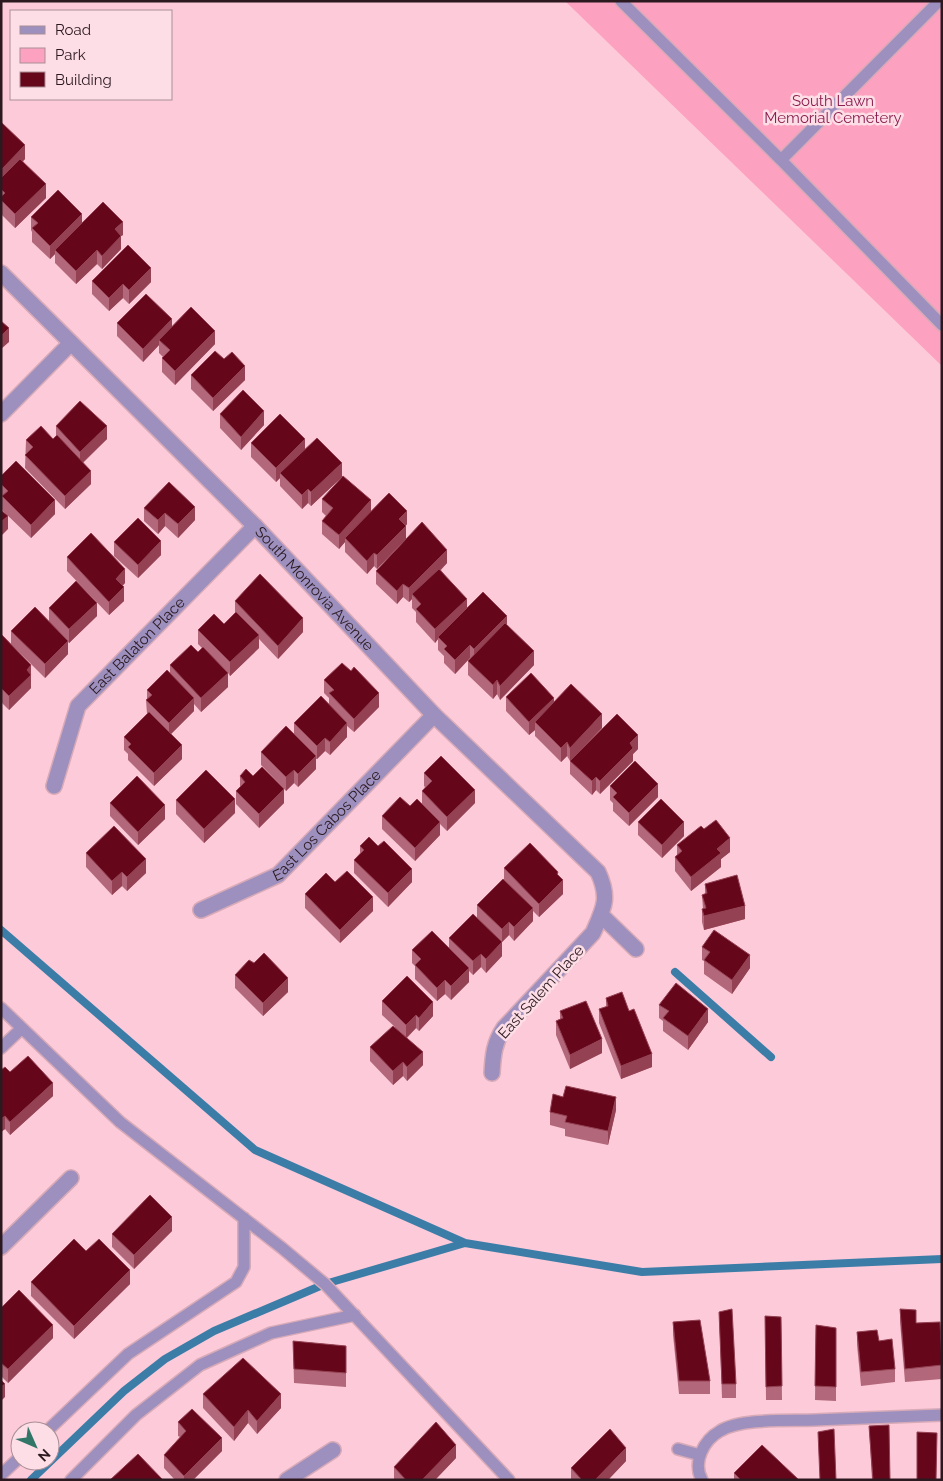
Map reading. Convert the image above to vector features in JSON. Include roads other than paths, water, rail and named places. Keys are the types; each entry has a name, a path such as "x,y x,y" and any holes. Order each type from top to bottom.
{"street":[{"name":"South Monrovia Avenue","path":"1,273 255,526 434,715 598,872 604,886 605,896 601,915"},
{"path":"1,414 71,343"},
{"name":"East Balaton Place","path":"54,786 78,706 255,526"},
{"name":"East Los Cabos Place","path":"201,910 278,875 434,715"},
{"path":"601,915 636,949"},
{"name":"East Salem Place","path":"492,1073 492,1056 496,1039 504,1028 593,933 601,915"},
{"path":"1,1247 71,1178"},
{"path":"287,1480 333,1450"}],"lane":[{"path":"621,1 781,160 942,325"},
{"path":"781,160 939,1"},
{"path":"1,1008 120,1122 244,1218 325,1284 505,1478"},
{"path":"1,1048 22,1028"},
{"path":"58,1421 128,1354 236,1282 244,1267 244,1218"},
{"path":"71,1480 136,1415 200,1365 271,1333 355,1315"},
{"path":"702,1480 698,1462 709,1438 720,1430 733,1426 772,1421 942,1415"},
{"path":"678,1449 700,1455"}],"waterway":[{"path":"1,930 255,1150 465,1243 642,1272 942,1259"},
{"path":"675,972 771,1057"},
{"path":"31,1480 124,1391 165,1359 214,1331 325,1284 465,1243"}],"park label":[{"name":"South Lawn Memorial Cemetery","path":"833,110"}]}
